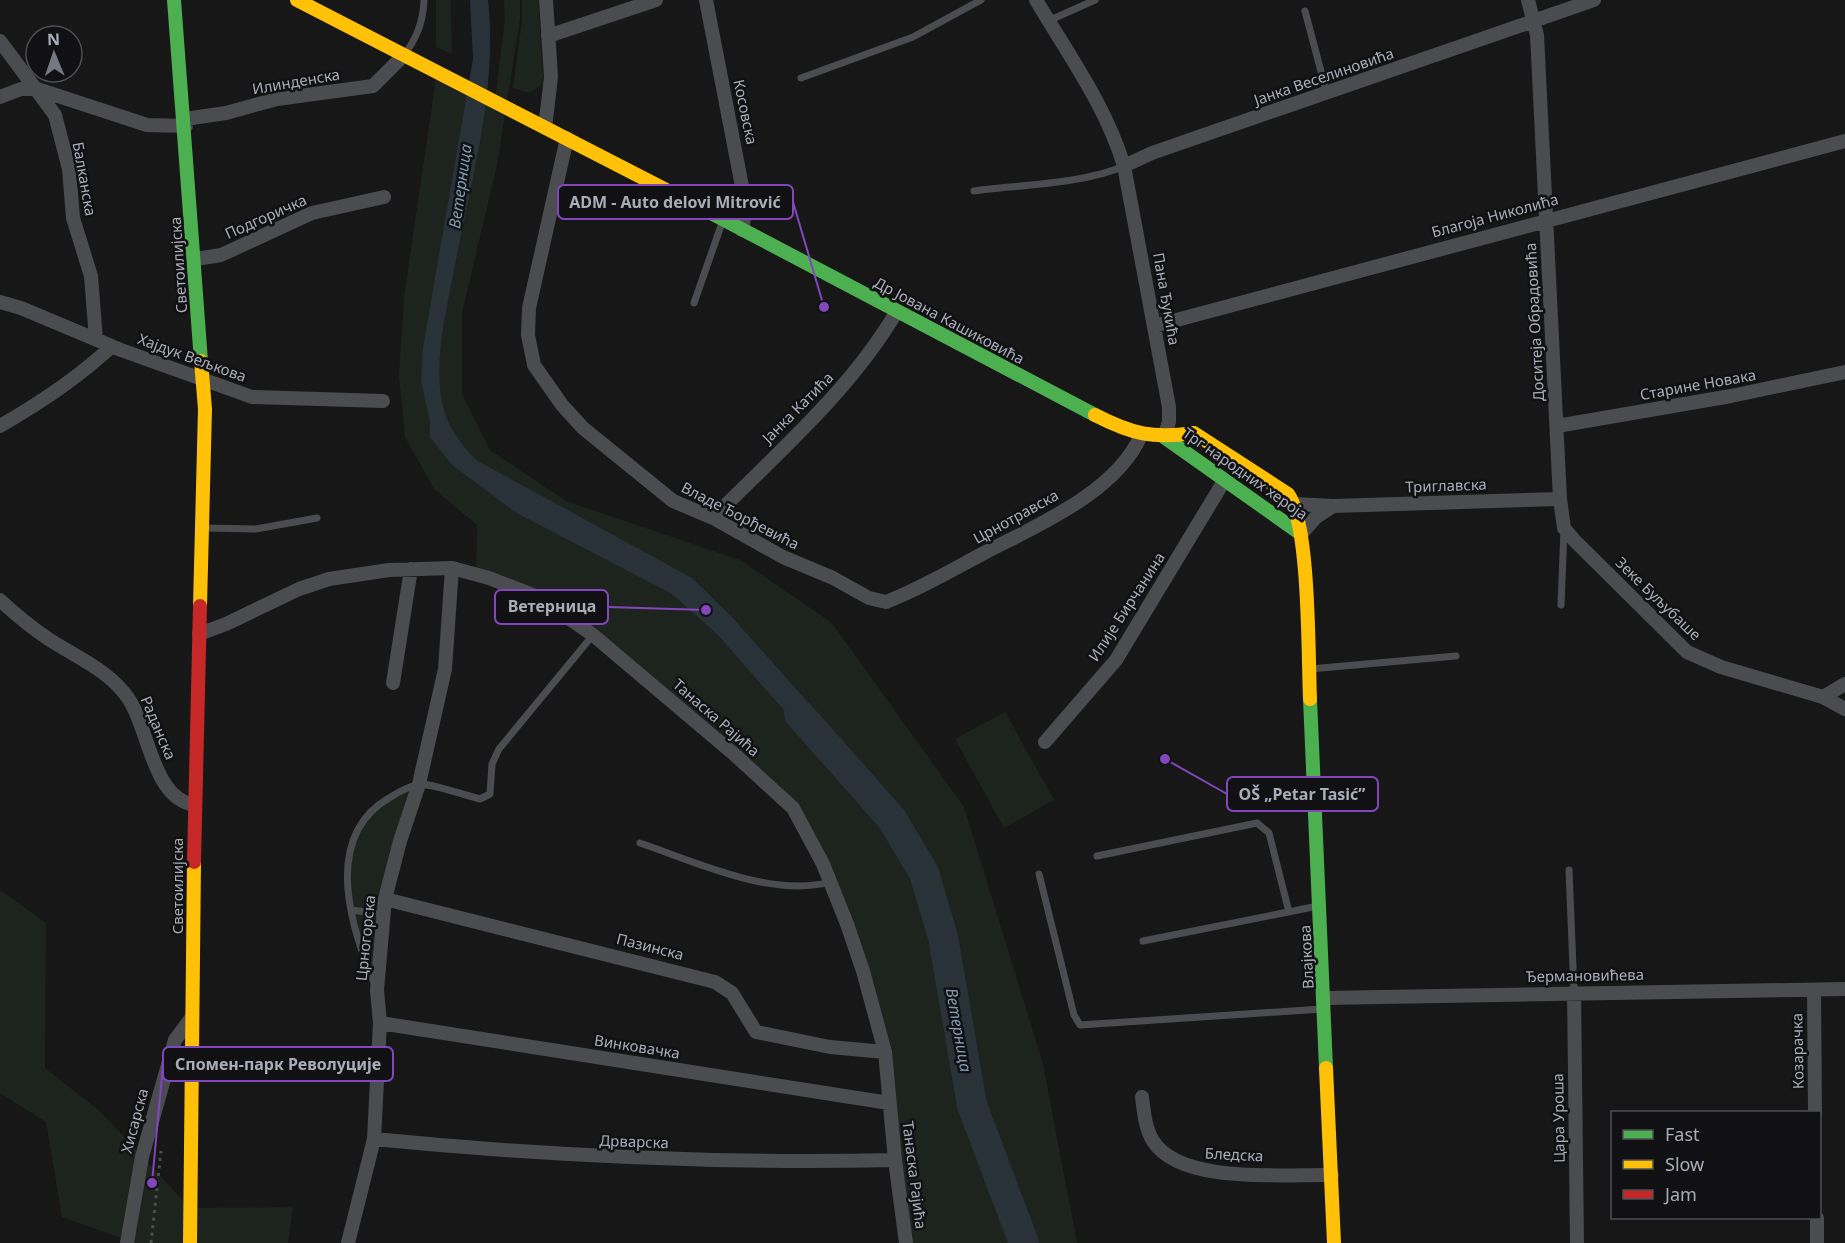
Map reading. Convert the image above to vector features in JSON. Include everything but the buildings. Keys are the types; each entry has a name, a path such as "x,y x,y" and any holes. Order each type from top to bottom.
{"street":[{"name":"Светоилијска","path":"174,0 186,123 204,381 195,805 190,1243"},
{"name":"Др Јована Кашиковића","path":"297,0 402,57 437,72 507,110 567,138 1112,424 1141,435 1164,437"},
{"path":"545,128 550,98 546,0"},
{"path":"548,36 656,0"},
{"name":"Косовска","path":"706,0 746,207 742,230"},
{"name":"Пана Ђукића","path":"1036,0 1095,97 1117,144 1124,166 1170,414 1164,437"},
{"name":"Доситеја Обрадовића","path":"1528,0 1535,21 1560,499"},
{"name":"Јанка Веселиновића","path":"1124,166 1152,153 1594,0"},
{"name":"Балканска","path":"0,41 55,115 69,169 73,218 91,276 96,339"},
{"name":"Илинденска","path":"0,97 21,89 37,89 147,125 186,123 276,99 373,86 402,57"},
{"name":"Владе Ђорђевића","path":"567,138 534,278 529,317 530,353 534,364 562,405 583,428 673,501 713,518 783,557 832,578 869,598 886,602"},
{"name":"Благоја Николића","path":"1154,326 1546,219 1845,141"},
{"name":"Подгоричка","path":"196,259 221,255 312,213 384,196"},
{"name":"Хајдук Вељкова","path":"0,302 204,381 252,397 382,401"},
{"name":"Јанка Катића","path":"713,518 852,377 880,341 897,312"},
{"path":"0,426 45,399 91,365 112,346"},
{"name":"Старине Новака","path":"1557,426 1731,396 1845,372"},
{"name":"Трг народних хероја","path":"1164,437 1194,433 1256,471 1288,494 1295,504 1302,534"},
{"name":"Црнотравска","path":"886,602 1059,514 1124,465 1141,435"},
{"name":"Трг народних хероја","path":"1164,437 1302,534"},
{"name":"Илије Бирчанина","path":"1045,742 1116,660 1224,481"},
{"path":"1560,499 1564,528"},
{"name":"Триглавска","path":"1295,504 1333,506 1560,499"},
{"path":"1302,534 1307,525 1333,506"},
{"name":"Зеке Буљубаше","path":"1564,528 1687,652 1721,667 1823,697 1845,709"},
{"name":"Влајкова","path":"1302,534 1321,906 1334,1243"},
{"name":"Танаска Рајића","path":"199,634 226,624 299,589 329,579 411,569 452,568 489,578 538,597 593,635 735,755 793,808 830,882 863,971 885,1052 895,1160 906,1243"},
{"name":"Црногорска","path":"348,1243 374,1139 380,1023 377,990 384,899 419,784 445,669 452,568"},
{"path":"393,683 411,569"},
{"name":"Раданска","path":"0,600 24,622 100,670 125,694 133,707 156,766 171,793 182,803 195,805"},
{"path":"1823,697 1845,684"},
{"name":"Пазинска","path":"384,899 715,982 732,993 756,1032 830,1047 885,1052"},
{"name":"Ђермановићева","path":"1325,1003 1574,992 1845,989"},
{"name":"Козарачка","path":"1814,990 1815,1111"},
{"name":"Цара Уроша","path":"1574,992 1577,1243"},
{"name":"Хисарска","path":"127,1243 142,1157 175,1040 194,1015"},
{"name":"Винковачка","path":"380,1023 889,1103"},
{"name":"Бледска","path":"1142,1097 1146,1123 1155,1144 1187,1167 1226,1173 1332,1175"},
{"name":"Дрварска","path":"374,1139 486,1150 636,1159 777,1162 895,1160"},
{"path":"1817,1219 1817,1243"}],"lane":[{"path":"402,57 418,35 424,0"},
{"path":"801,78 913,37 981,0"},
{"path":"1048,21 1095,0"},
{"path":"1305,11 1327,94"},
{"path":"974,191 1088,177 1109,173 1124,166"},
{"path":"693,303 723,220"},
{"path":"202,528 256,529 317,518"},
{"path":"1561,605 1564,528"},
{"path":"377,990 364,960 351,910 347,867 363,821 378,804 419,784 480,799 490,794 492,764 499,749 552,688 593,635"},
{"path":"1310,669 1456,656"},
{"path":"1096,856 1257,823 1269,833 1290,912"},
{"path":"640,843 760,881 804,887 830,882"},
{"path":"1569,870 1574,992"},
{"path":"1039,874 1074,1015 1080,1025 1325,1003"},
{"path":"1143,941 1321,906"},
{"path":"351,910 382,914"}],"shaded area":[{"path":"436,0 451,0 452,54 436,47"},
{"path":"504,0 520,0 520,19 497,165 462,313 462,394 490,450 566,501 740,560 832,623 964,807 1043,1064 1077,1243 906,1243 885,1052 863,971 793,808 538,597 476,574 477,525 434,489 405,437 399,376 404,297 437,71 495,100 505,19"},
{"path":"522,0 538,0 543,77 540,86 529,93 513,88 522,21"},
{"path":"1005,712 1054,800 1004,828 955,739"},
{"path":"419,784 400,841 377,990 351,910 352,846 378,804"},
{"path":"0,890 46,923 45,1068 101,1112 190,1208 293,1207 288,1243 127,1243 127,1240 62,1217 46,1122 0,1093"}],"water":[{"path":"470,0 488,0 489,69 481,138 441,341 440,391 448,422 460,442 476,460 692,578 732,617 838,736 819,750 718,635 672,594 515,512 452,465 430,437 430,421 421,381 423,348 473,59"}],"waterway":[{"name":"Ветерница","path":"799,714 892,819 924,873 943,937 972,1105 1024,1243"}],"traffic: fast":[{"path":"174,0 201,361"},
{"path":"711,213 1095,415"},
{"path":"1164,437 1301,534"},
{"path":"1310,699 1326,1068"}],"traffic: slow":[{"path":"297,0 711,213"},
{"path":"200,606 205,409 201,361"},
{"path":"1095,415 1132,431 1154,435 1194,433 1288,494 1295,510 1304,561 1310,699"},
{"path":"190,1243 194,862"},
{"path":"1326,1068 1334,1243"}],"traffic: jam":[{"path":"194,862 200,606"}],"place":[{"name":"ADM - Auto delovi Mitrović","path":"824,307"},
{"name":"Ветерница","path":"706,610"},
{"name":"OŠ „Petar Tasić”","path":"1165,759"},
{"name":"Спомен-парк Револуције","path":"152,1183"}]}
